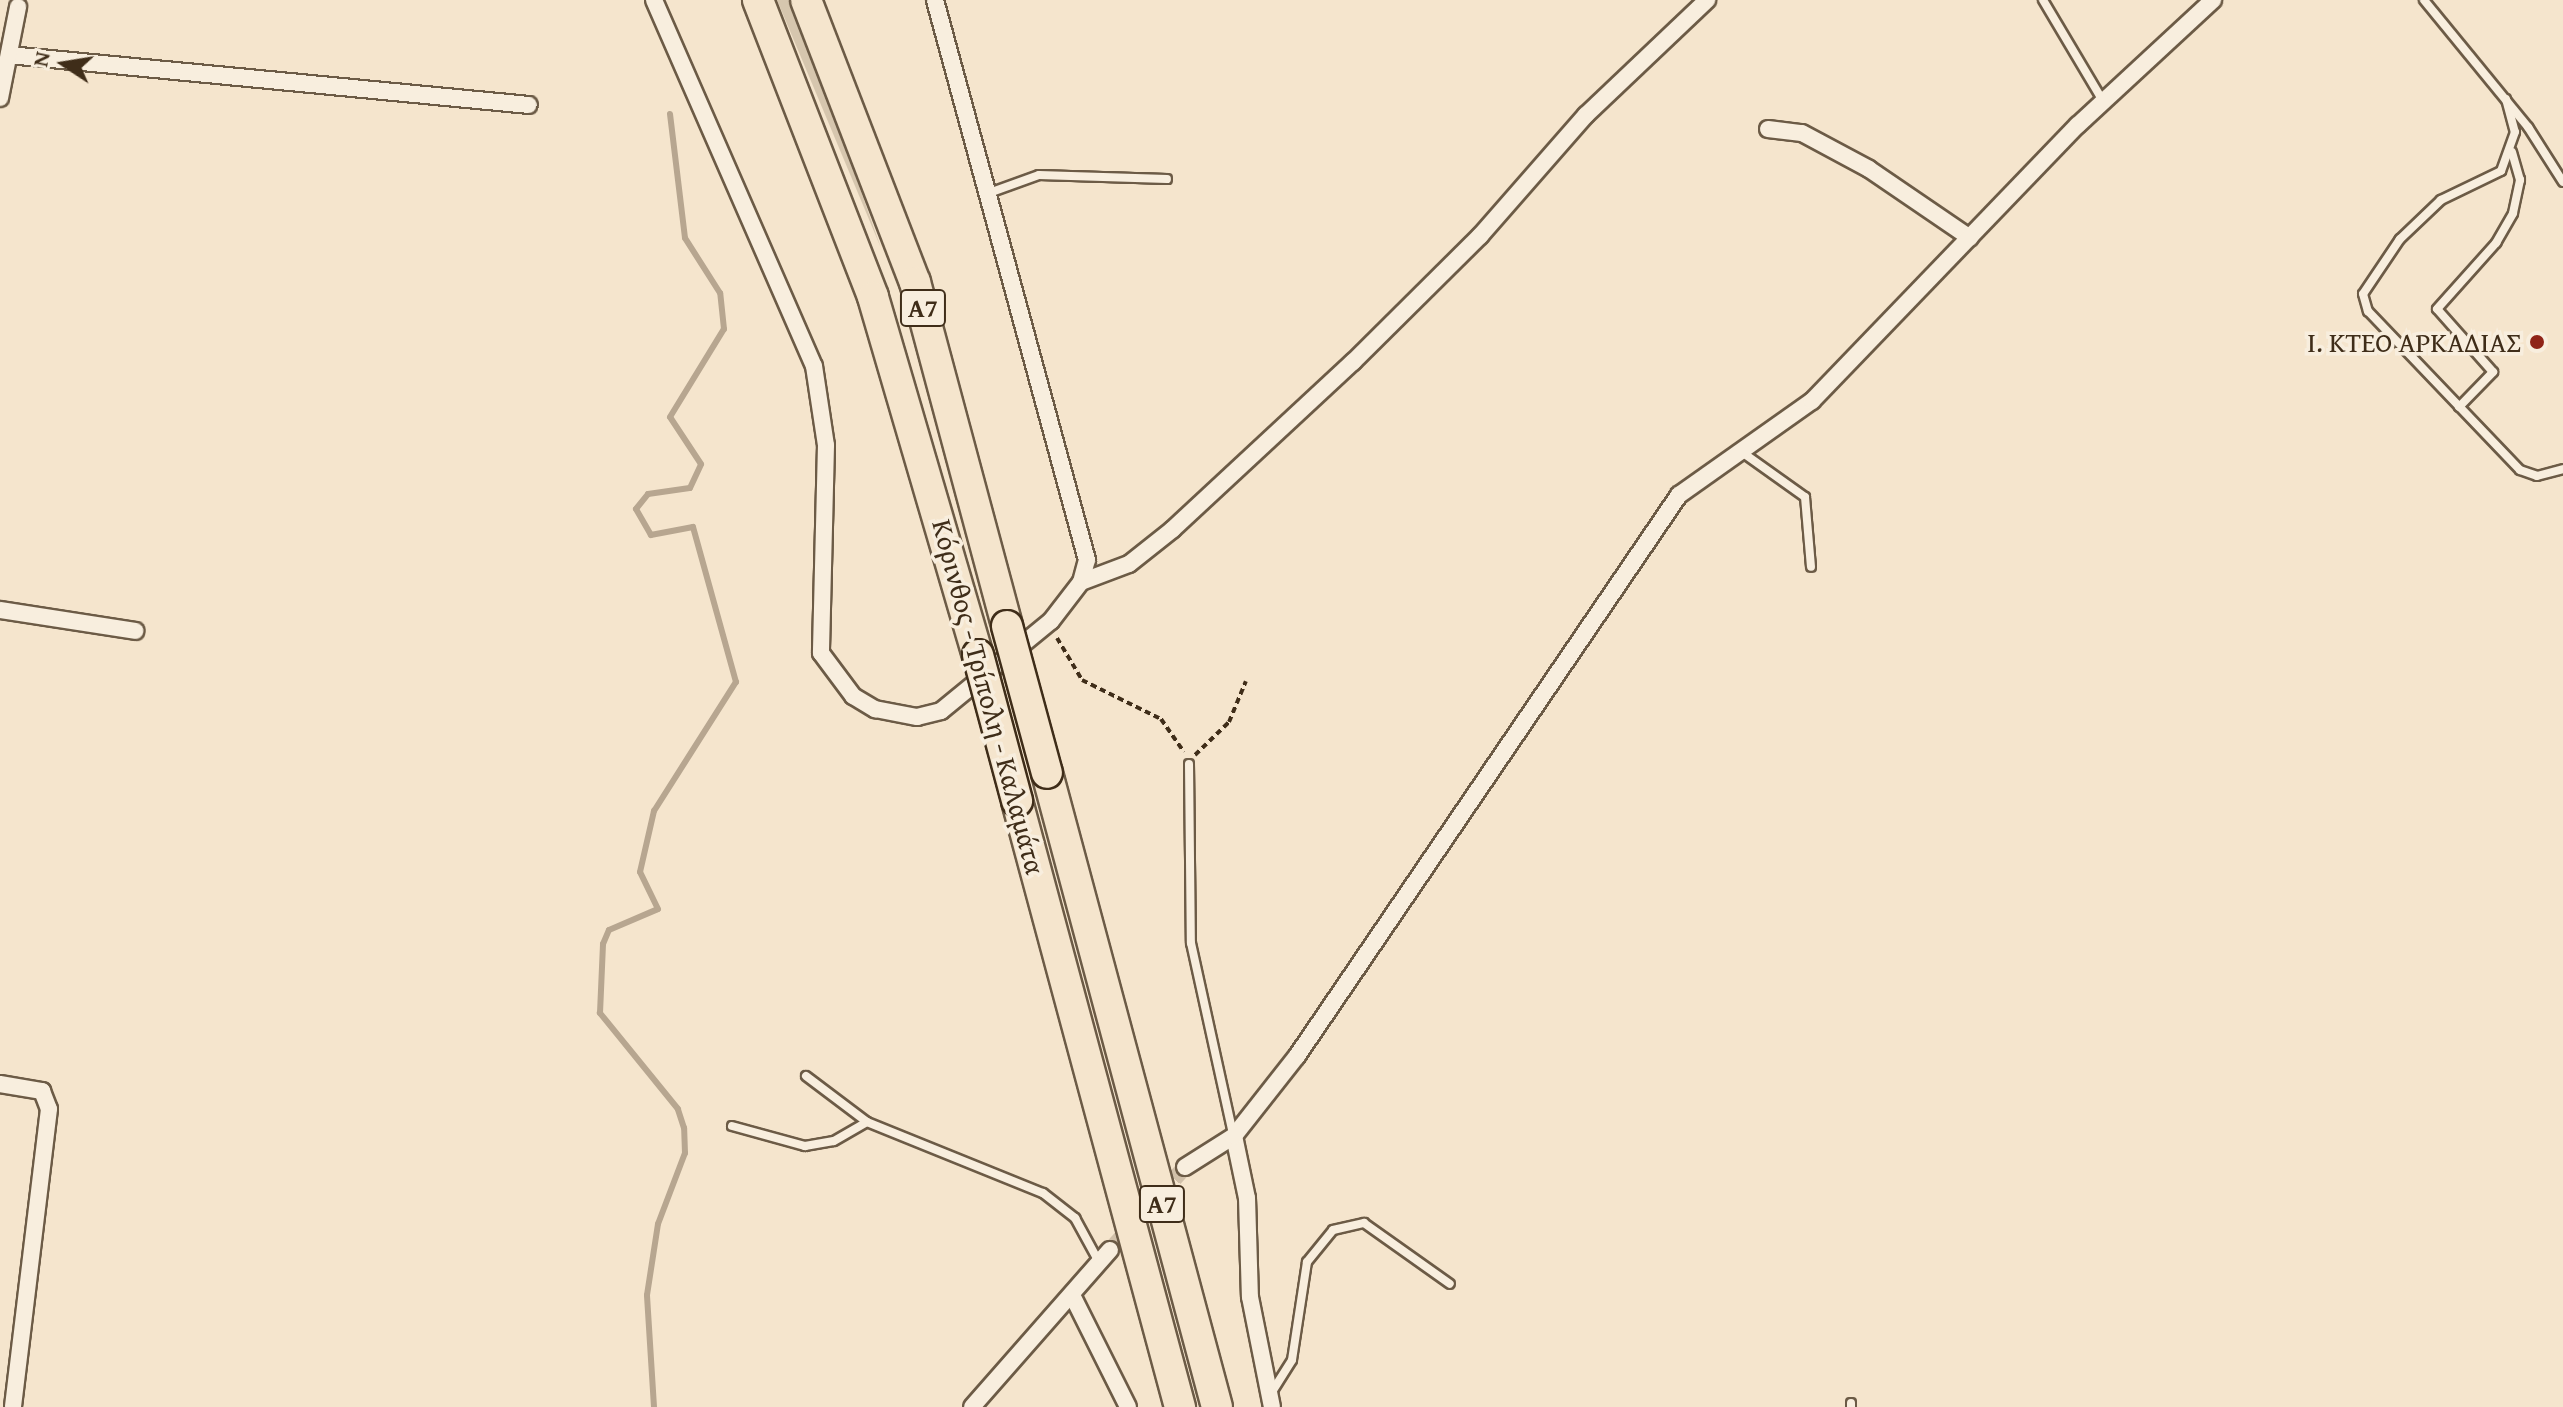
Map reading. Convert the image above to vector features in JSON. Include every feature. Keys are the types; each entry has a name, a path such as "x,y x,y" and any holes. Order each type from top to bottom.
{"highway":[{"name":"Κόρινθος - Τρίπολη - Καλαμάτα","path":"758,0 873,297 978,655 1180,1407"},
{"name":"Κόρινθος - Τρίπολη - Καλαμάτα","path":"806,0 915,282 1217,1407"}],"street":[{"path":"654,0 814,366 826,445 816,626 833,676 875,709 917,717 941,711 1051,621 1081,582 1129,564 1173,529 1353,362 1556,155 1586,115 1707,0"},
{"path":"935,0 1084,531 1081,582"},
{"path":"1185,1167 1234,1136 1535,715 1657,521 1739,449 1812,401 2104,101 2213,0"},
{"path":"0,98 18,7"},
{"path":"9,55 529,105"},
{"path":"1768,129 1802,133 1869,169 1970,238"},
{"path":"0,610 135,631"},
{"path":"0,1084 42,1091 49,1109 13,1407"},
{"path":"1234,1136 1247,1198 1250,1297 1271,1402"},
{"path":"972,1407 1104,1256"},
{"path":"1072,1295 1128,1407"}],"lane":[{"path":"2043,0 2104,101"},
{"path":"2424,0 2506,99 2563,182"},
{"path":"2459,407 2493,372 2437,309 2496,243 2513,213 2520,180 2512,151 2506,99"},
{"path":"2512,151 2501,171 2441,200 2400,239 2363,294 2368,311 2520,470 2537,476 2563,469"},
{"path":"989,193 1039,175 1167,179"},
{"path":"1739,449 1805,497 1811,567"},
{"path":"1189,764 1191,943 1234,1136"},
{"path":"806,1076 867,1122 1043,1193 1075,1218 1104,1256"},
{"path":"732,1126 805,1146 834,1141 867,1122"},
{"path":"1271,1402 1292,1360 1304,1270 1326,1234 1364,1223 1450,1284"}],"path":[{"path":"1051,621 1075,672 1161,719 1189,764 1229,722 1246,681"}],"shaded area":[{"path":"777,0 789,0 814,59 881,248"}],"waterway":[{"path":"654,1407 647,1295 658,1224 685,1153 684,1128 678,1109 600,1013 603,944 609,930 658,909 640,872 654,811 736,682 693,527 651,535 636,509 648,494 690,488 701,464 670,417 724,329 720,293 685,238 670,114"}],"tunnel":[{"path":"1110,1250 1185,1167"}],"place":[{"name":"Ι. ΚΤΕΟ ΑΡΚΑΔΙΑΣ","path":"2537,342"}]}
